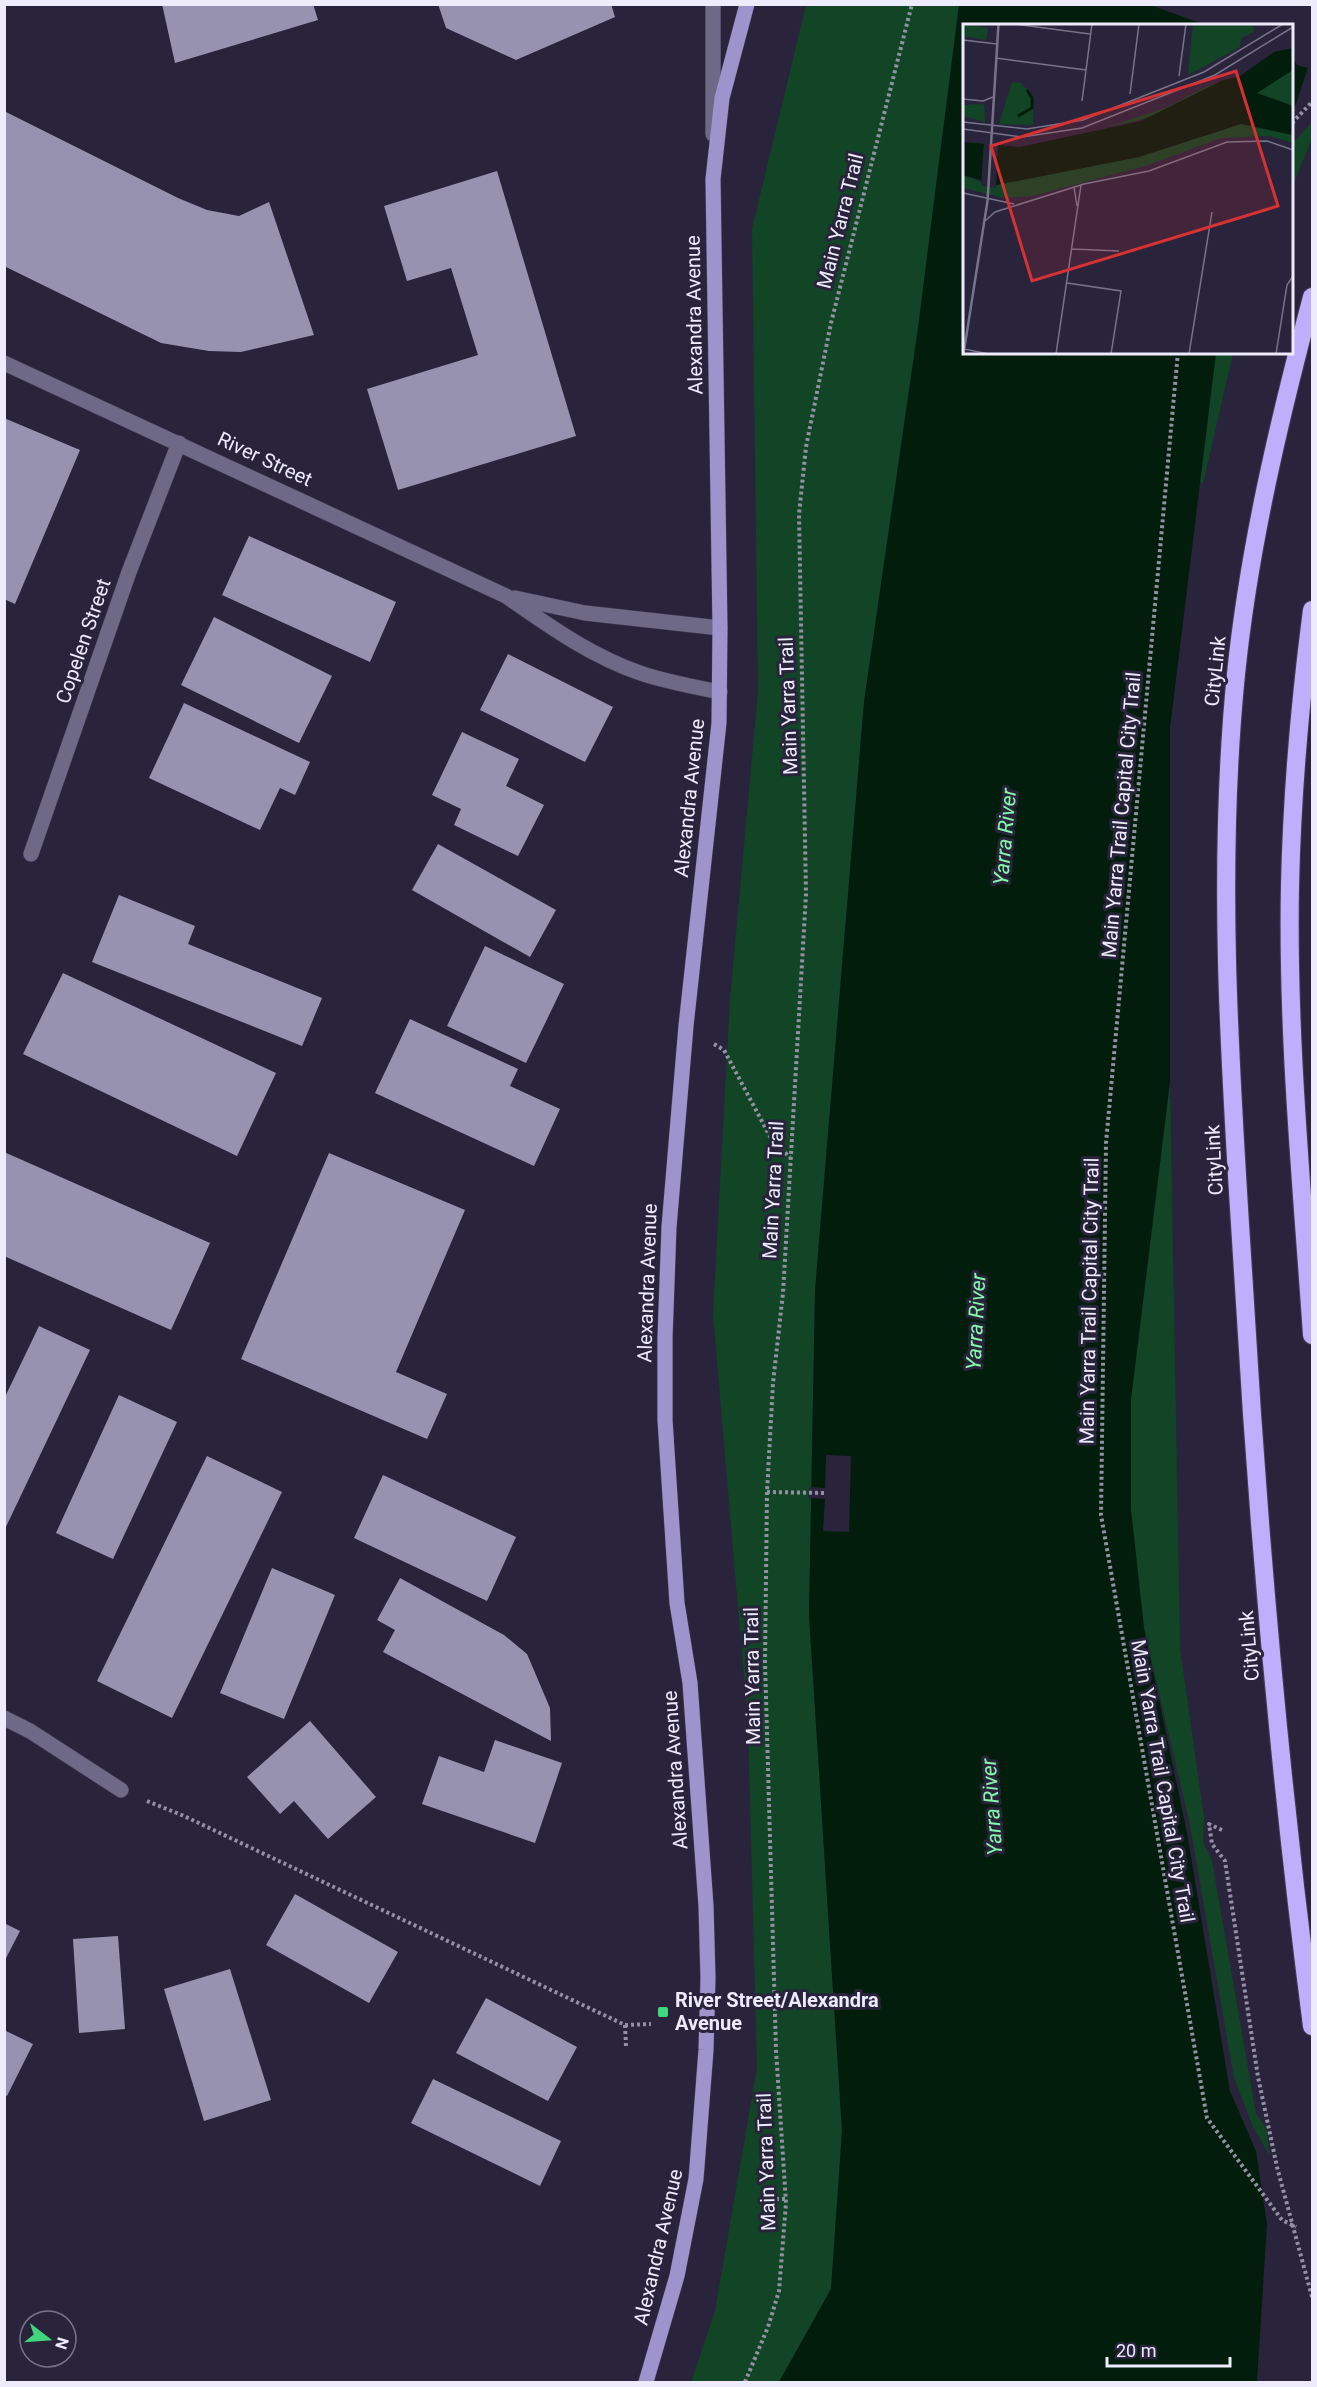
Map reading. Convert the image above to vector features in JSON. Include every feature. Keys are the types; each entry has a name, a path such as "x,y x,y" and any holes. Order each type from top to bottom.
{"highway":[{"name":"CityLink","path":"1312,297 1286,395 1264,492 1248,586 1236,674 1225,860 1227,983 1254,1446 1292,1872 1312,2026"},
{"path":"1312,610 1299,713 1290,888 1291,978 1312,1335"}],"main road":[{"name":"Alexandra Avenue","path":"646,2382 677,2276 696,2179 703,2110 708,1998 706,1906 692,1707 677,1603 665,1420 669,1227 686,1026 719,723 720,628 712,179 722,99 747,4"}],"street":[{"name":"Alexandra Avenue","path":"712,179 713,4"},
{"name":"River Street","path":"4,363 506,596 572,641 611,661 660,679 720,692"},
{"name":"Copelen Street","path":"30,854 129,572 179,443"},
{"name":"River Street","path":"506,596 585,613 720,628"},
{"path":"4,1718 30,1731 121,1790"}],"path":[{"name":"Main Yarra Trail","path":"745,2382 768,2327 779,2291 786,2199 776,2050 765,1662 767,1492 806,894 798,514 806,447 831,323 912,4"},
{"path":"1293,122 1312,102"},
{"name":"Main Yarra Trail Capital City Trail","path":"1178,354 1106,1143 1101,1515 1207,2118 1282,2220 1296,2227"},
{"path":"686,1026 724,1050 773,1142 790,1157"},
{"path":"767,1492 825,1493"},
{"path":"121,1790 184,1816 625,2025 651,2024"},
{"path":"1222,1830 1209,1824 1212,1844 1225,1861 1258,2077 1277,2167 1296,2227 1312,2297"},
{"path":"625,2025 626,2046"},
{"path":"769,2223 770,2199 786,2199"}],"green space":[{"path":"806,5 959,5 918,328 864,702 815,1290 809,1615 842,2131 831,2289 779,2382 691,2382 715,2311 757,2068 748,1724 713,1315 730,999 758,691 752,229"},
{"path":"1312,122 1312,138 1293,186 1293,143"},
{"path":"1216,354 1233,354 1203,483 1198,483"},
{"path":"1170,1082 1180,1648 1204,1818 1203,1842 1212,1861 1256,2114 1266,2128 1270,2156 1253,2127 1234,2078 1190,1825 1144,1628 1131,1510 1131,1399"}],"water":[{"name":"Yarra River","path":"959,5 1312,5 1312,55 1293,113 1293,24 963,24 963,354 1216,354 1170,728 1170,1082 1131,1399 1131,1510 1144,1628 1187,1833 1230,2091 1256,2151 1267,2224 1257,2382 779,2382 831,2289 842,2131 809,1615 815,1290 864,702 918,328"}],"pier":[{"path":"1150,5 1312,5 1312,69 1297,65 1293,59 1293,24 1203,24"},
{"path":"826,1455 851,1456 849,1532 823,1531 825,1499 808,1498 809,1487 825,1488"}],"building":[{"path":"162,4 313,4 318,20 175,63"},
{"path":"438,4 611,4 615,17 516,60 446,28"},
{"path":"4,111 178,198 207,210 239,216 269,202 314,335 241,352 209,351 161,343 4,266"},
{"path":"497,171 576,436 398,490 367,389 478,355 451,268 407,281 384,206"},
{"path":"4,418 80,450 15,604 4,599"},
{"path":"249,536 396,602 370,662 222,595"},
{"path":"214,617 332,676 299,743 181,685"},
{"path":"508,654 613,707 585,762 480,710"},
{"path":"184,703 310,762 295,795 280,788 260,830 149,778"},
{"path":"462,732 519,759 506,786 544,805 518,856 454,825 461,809 432,795"},
{"path":"438,844 556,910 530,957 412,890"},
{"path":"119,895 195,926 188,944 322,998 302,1046 92,962"},
{"path":"485,946 564,984 526,1063 447,1026"},
{"path":"63,973 276,1073 237,1156 23,1054"},
{"path":"410,1019 518,1069 510,1086 560,1109 534,1166 375,1093"},
{"path":"4,1152 210,1243 171,1330 4,1256"},
{"path":"329,1153 465,1210 396,1372 447,1394 427,1439 241,1359"},
{"path":"39,1326 90,1350 4,1531 4,1399"},
{"path":"119,1395 177,1422 113,1559 56,1533"},
{"path":"207,1456 282,1492 172,1718 97,1681"},
{"path":"383,1475 516,1537 487,1601 354,1538"},
{"path":"272,1568 335,1595 284,1719 220,1693"},
{"path":"400,1578 504,1635 527,1654 550,1708 551,1741 383,1652 395,1630 377,1620"},
{"path":"310,1721 376,1797 328,1839 294,1801 280,1814 247,1777"},
{"path":"495,1740 562,1763 535,1843 422,1804 439,1756 484,1772"},
{"path":"295,1894 398,1952 369,2003 266,1945"},
{"path":"4,1923 20,1931 4,1962"},
{"path":"118,1936 125,2029 79,2033 73,1939"},
{"path":"230,1969 271,2100 204,2121 164,1989"},
{"path":"486,1998 577,2047 548,2101 456,2053"},
{"path":"4,2030 33,2044 7,2096 4,2094"},
{"path":"433,2079 561,2141 540,2186 411,2123"}],"tram line":[{"path":"1308,4 1312,6"}],"place":[{"name":"River Street/Alexandra Avenue","path":"663,2012"}]}
